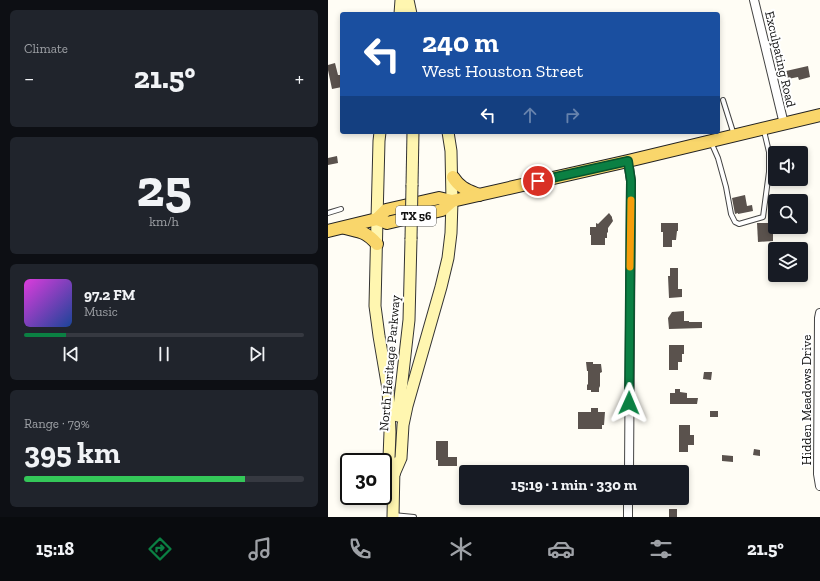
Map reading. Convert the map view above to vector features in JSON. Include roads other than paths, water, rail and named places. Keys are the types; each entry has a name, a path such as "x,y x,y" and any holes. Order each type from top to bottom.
{"main road":[{"path":"400,0 400,12"},
{"path":"404,0 406,12"},
{"path":"408,0 411,12"},
{"name":"TX 56","path":"328,231 377,220 386,210 439,198 452,201 820,116"},
{"path":"380,134 375,306 388,390 390,432 389,458 394,474"},
{"name":"North Heritage Parkway","path":"393,516 396,432 409,320 413,134"},
{"path":"394,474 401,458 403,425 407,406 441,288 448,258 451,233 452,201 451,151 448,134"},
{"path":"452,177 463,188 479,195"},
{"path":"341,228 364,232 377,244"}],"street":[{"name":"Exculpating Road","path":"754,0 784,124"},
{"path":"628,161 631,181 629,465"},
{"name":"Hidden Meadows Drive","path":"820,313 818,420 818,474 820,486"},
{"path":"628,505 628,517"}],"lane":[{"path":"723,100 734,135"},
{"path":"711,141 718,158 726,187 731,214 735,222 739,224 746,223 763,217 769,172 769,152 764,128"},
{"path":"328,213 341,209"},
{"path":"393,516 414,517"}]}
